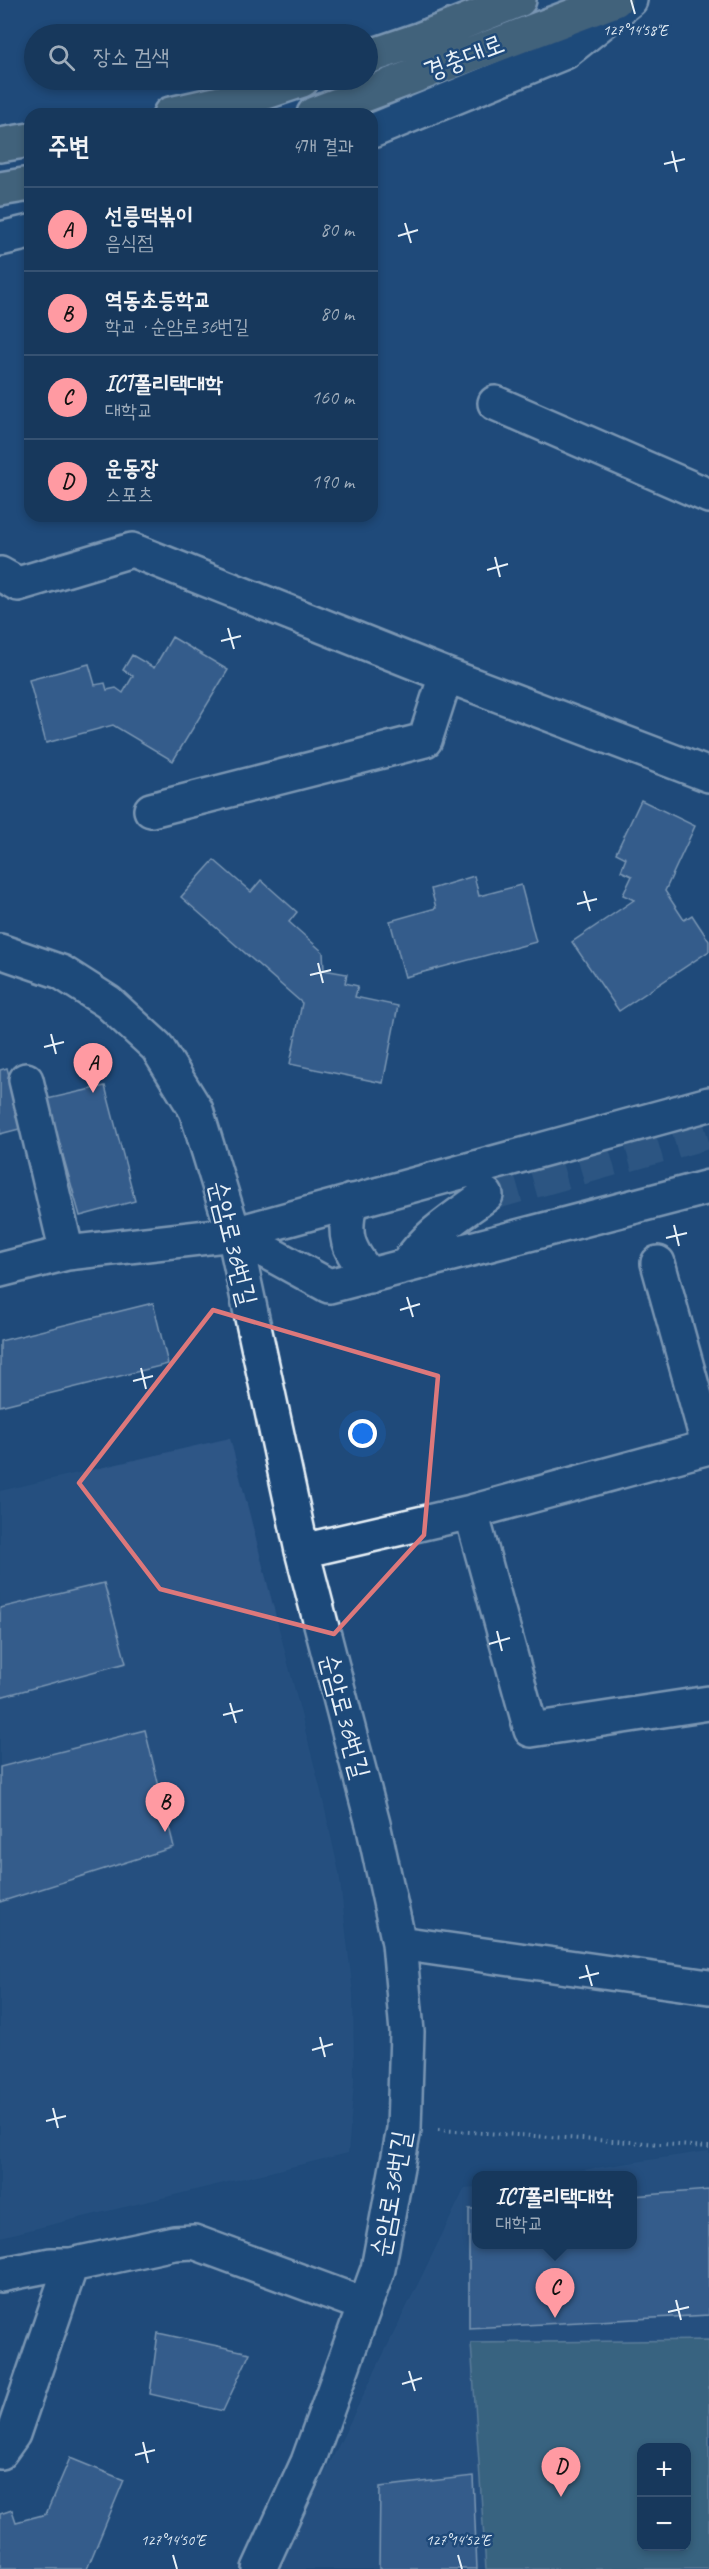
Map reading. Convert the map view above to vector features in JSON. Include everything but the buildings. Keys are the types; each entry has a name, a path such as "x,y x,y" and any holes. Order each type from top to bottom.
{"main road":[{"name":"경충대로","path":"378,54 519,0"},
{"name":"경충대로","path":"378,90 615,0"},
{"path":"197,108 272,90"},
{"name":"경충대로","path":"330,108 377,90"},
{"path":"0,145 24,141"},
{"path":"0,189 24,185"}],"street":[{"path":"378,129 565,52 630,0"},
{"path":"0,239 24,233"},
{"path":"495,403 709,496"},
{"path":"0,574 18,584 132,550 446,675 709,776"},
{"path":"151,810 424,740 446,675"},
{"name":"순암로36번길","path":"0,951 61,972 108,1002 158,1047 196,1110 234,1234 302,1551 373,1824 399,1943 407,2032 404,2129 378,2269 308,2462 259,2569"},
{"path":"26,1080 67,1253"},
{"path":"0,1270 67,1253 234,1234 709,1104"},
{"path":"234,1234 329,1286 709,1187"},
{"path":"396,1188 486,1195 434,1232 420,1246 406,1266"},
{"path":"351,1201 346,1220 346,1238 354,1257 370,1276"},
{"path":"302,1551 471,1512 709,1447 658,1263"},
{"path":"471,1512 531,1730 709,1703"},
{"path":"399,1943 709,1988"},
{"path":"0,2276 51,2265 71,2265 174,2243 194,2242 365,2305"},
{"path":"0,2452 13,2434 71,2265"}],"path":[{"path":"404,2129 709,2147"}],"highlighted area":[{"path":"213,1310 438,1376 424,1535 334,1634 160,1589 79,1483"}],"shaded area":[{"path":"230,1438 321,1792 339,1873 353,1994 354,2081 348,2153 0,2237 0,1491"},
{"path":"709,2151 709,2569 278,2569 465,2188 472,2187 472,2249 637,2249 637,2171 576,2171"}],"green space":[{"path":"709,2340 709,2569 486,2569 471,2343"}],"tunnel":[{"path":"486,1195 709,1132"}],"place":[{"name":"선릉떡볶이","path":"93,1093"},
{"name":"역동초등학교","path":"165,1832"},
{"name":"ICT폴리택대학","path":"555,2318"},
{"name":"운동장","path":"561,2497"}]}
